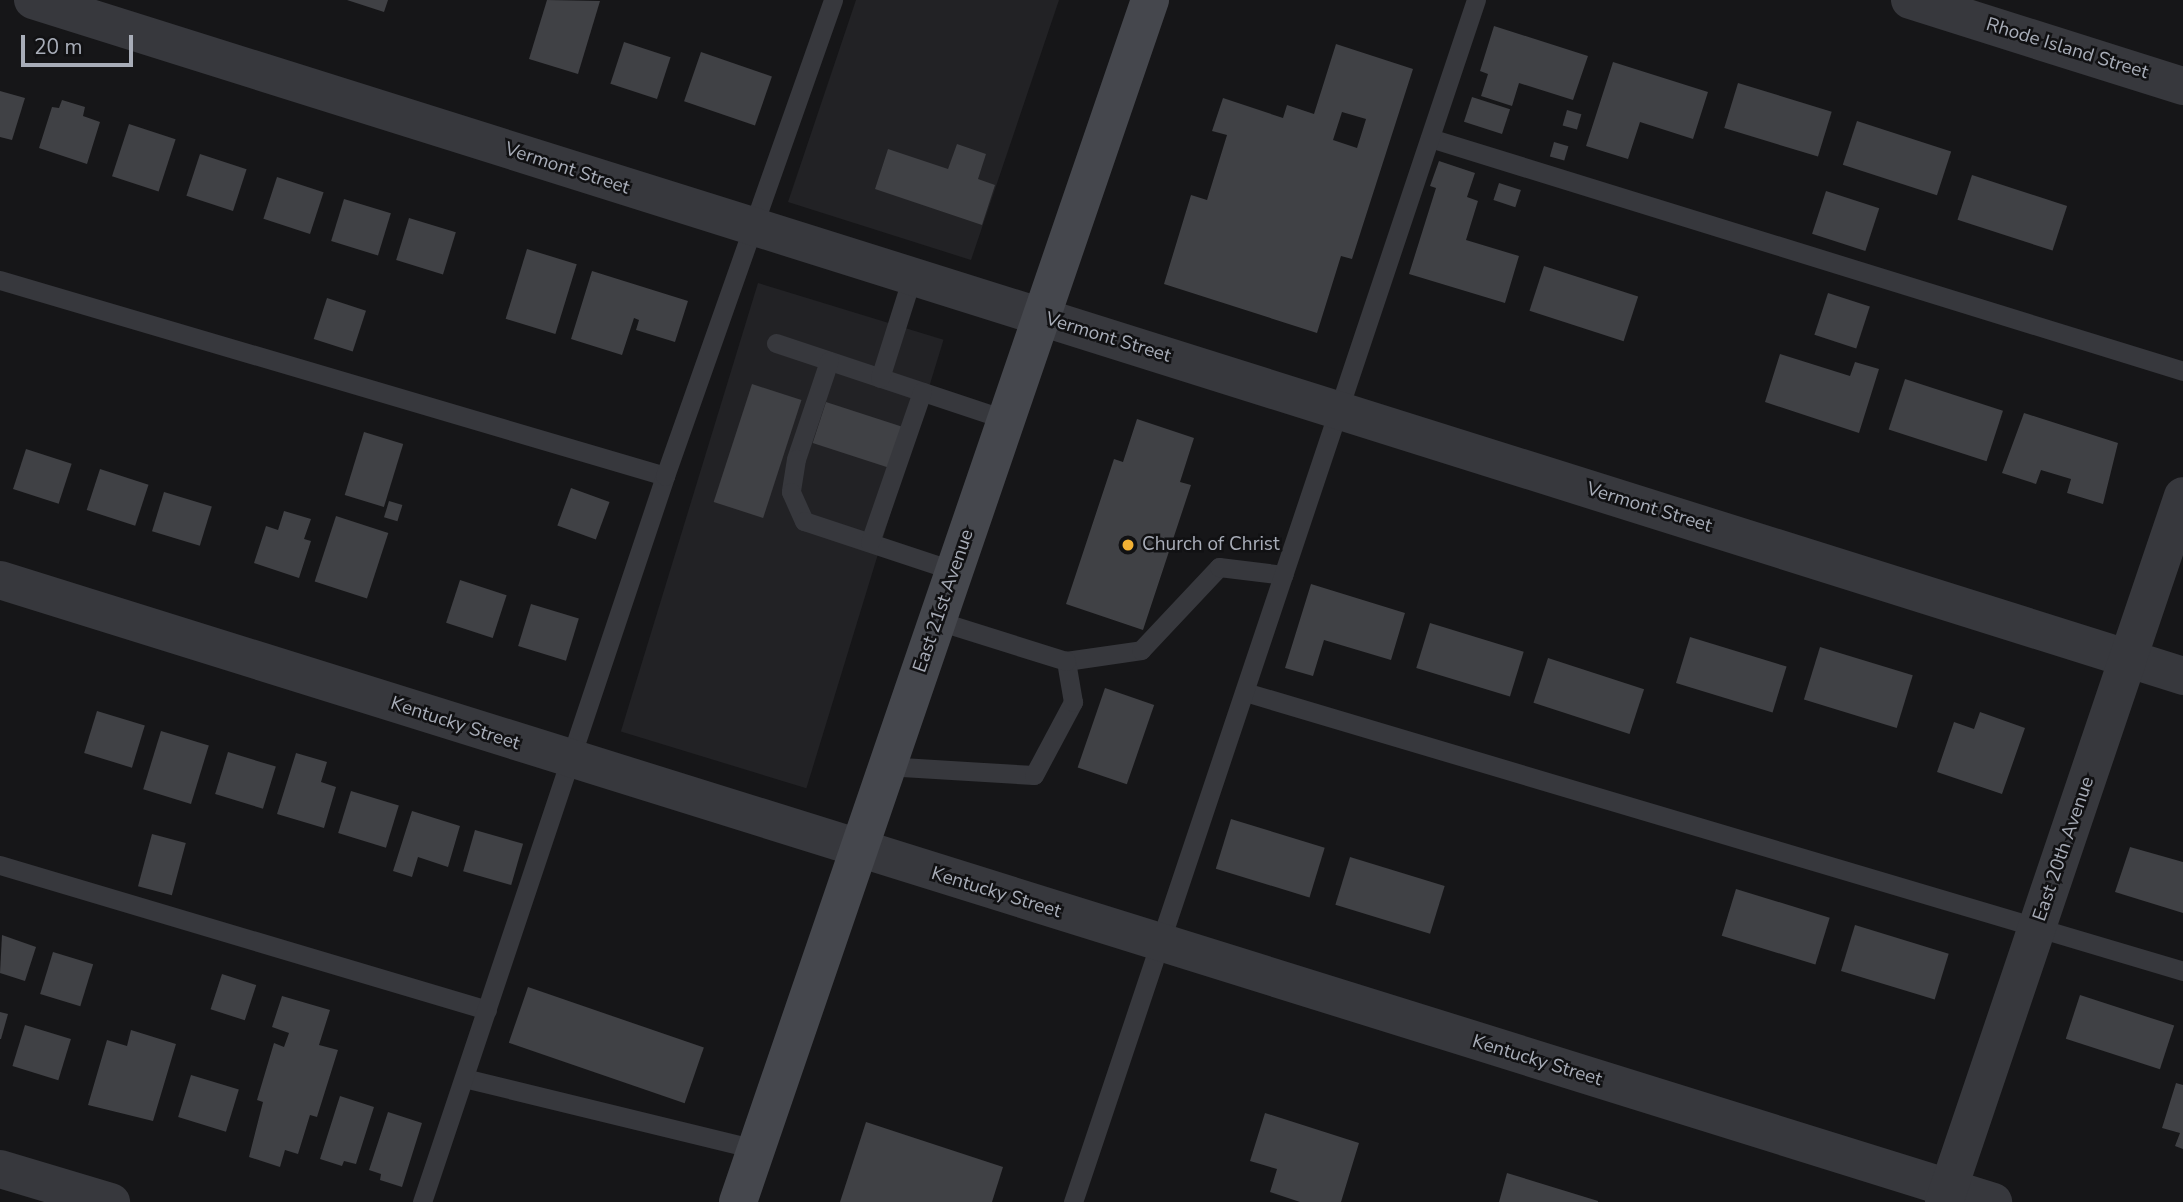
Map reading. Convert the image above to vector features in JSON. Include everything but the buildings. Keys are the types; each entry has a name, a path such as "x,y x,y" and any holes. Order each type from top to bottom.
{"street":[{"name":"Vermont Street","path":"33,0 2183,676"},
{"name":"East 21st Avenue","path":"738,1202 856,849 956,571 1150,0"},
{"name":"Rhode Island Street","path":"1910,0 2183,86"},
{"name":"East 20th Avenue","path":"1947,1195 2183,496"},
{"name":"Kentucky Street","path":"0,580 1160,944 1947,1195 1993,1202"},
{"path":"0,1169 111,1202"}],"lane":[{"path":"422,1202 665,476 756,228 833,0"},
{"path":"1073,1202 1476,0"},
{"path":"1430,138 2183,372"},
{"path":"880,378 912,277"},
{"path":"0,280 665,476"},
{"path":"776,343 1007,420"},
{"path":"829,361 796,458 791,492 804,521 956,571"},
{"path":"870,542 922,392"},
{"path":"938,621 1066,661 1141,650 1219,567 1284,575"},
{"path":"885,766 1034,775 1073,702 1066,661"},
{"path":"1245,692 2183,971"},
{"path":"0,865 487,1010"},
{"path":"464,1078 756,1149"}],"shaded area":[{"path":"856,0 1059,0 971,260 788,202"},
{"path":"758,283 944,340 806,788 621,732"}],"place":[{"name":"Church of Christ","path":"1128,545"}]}
